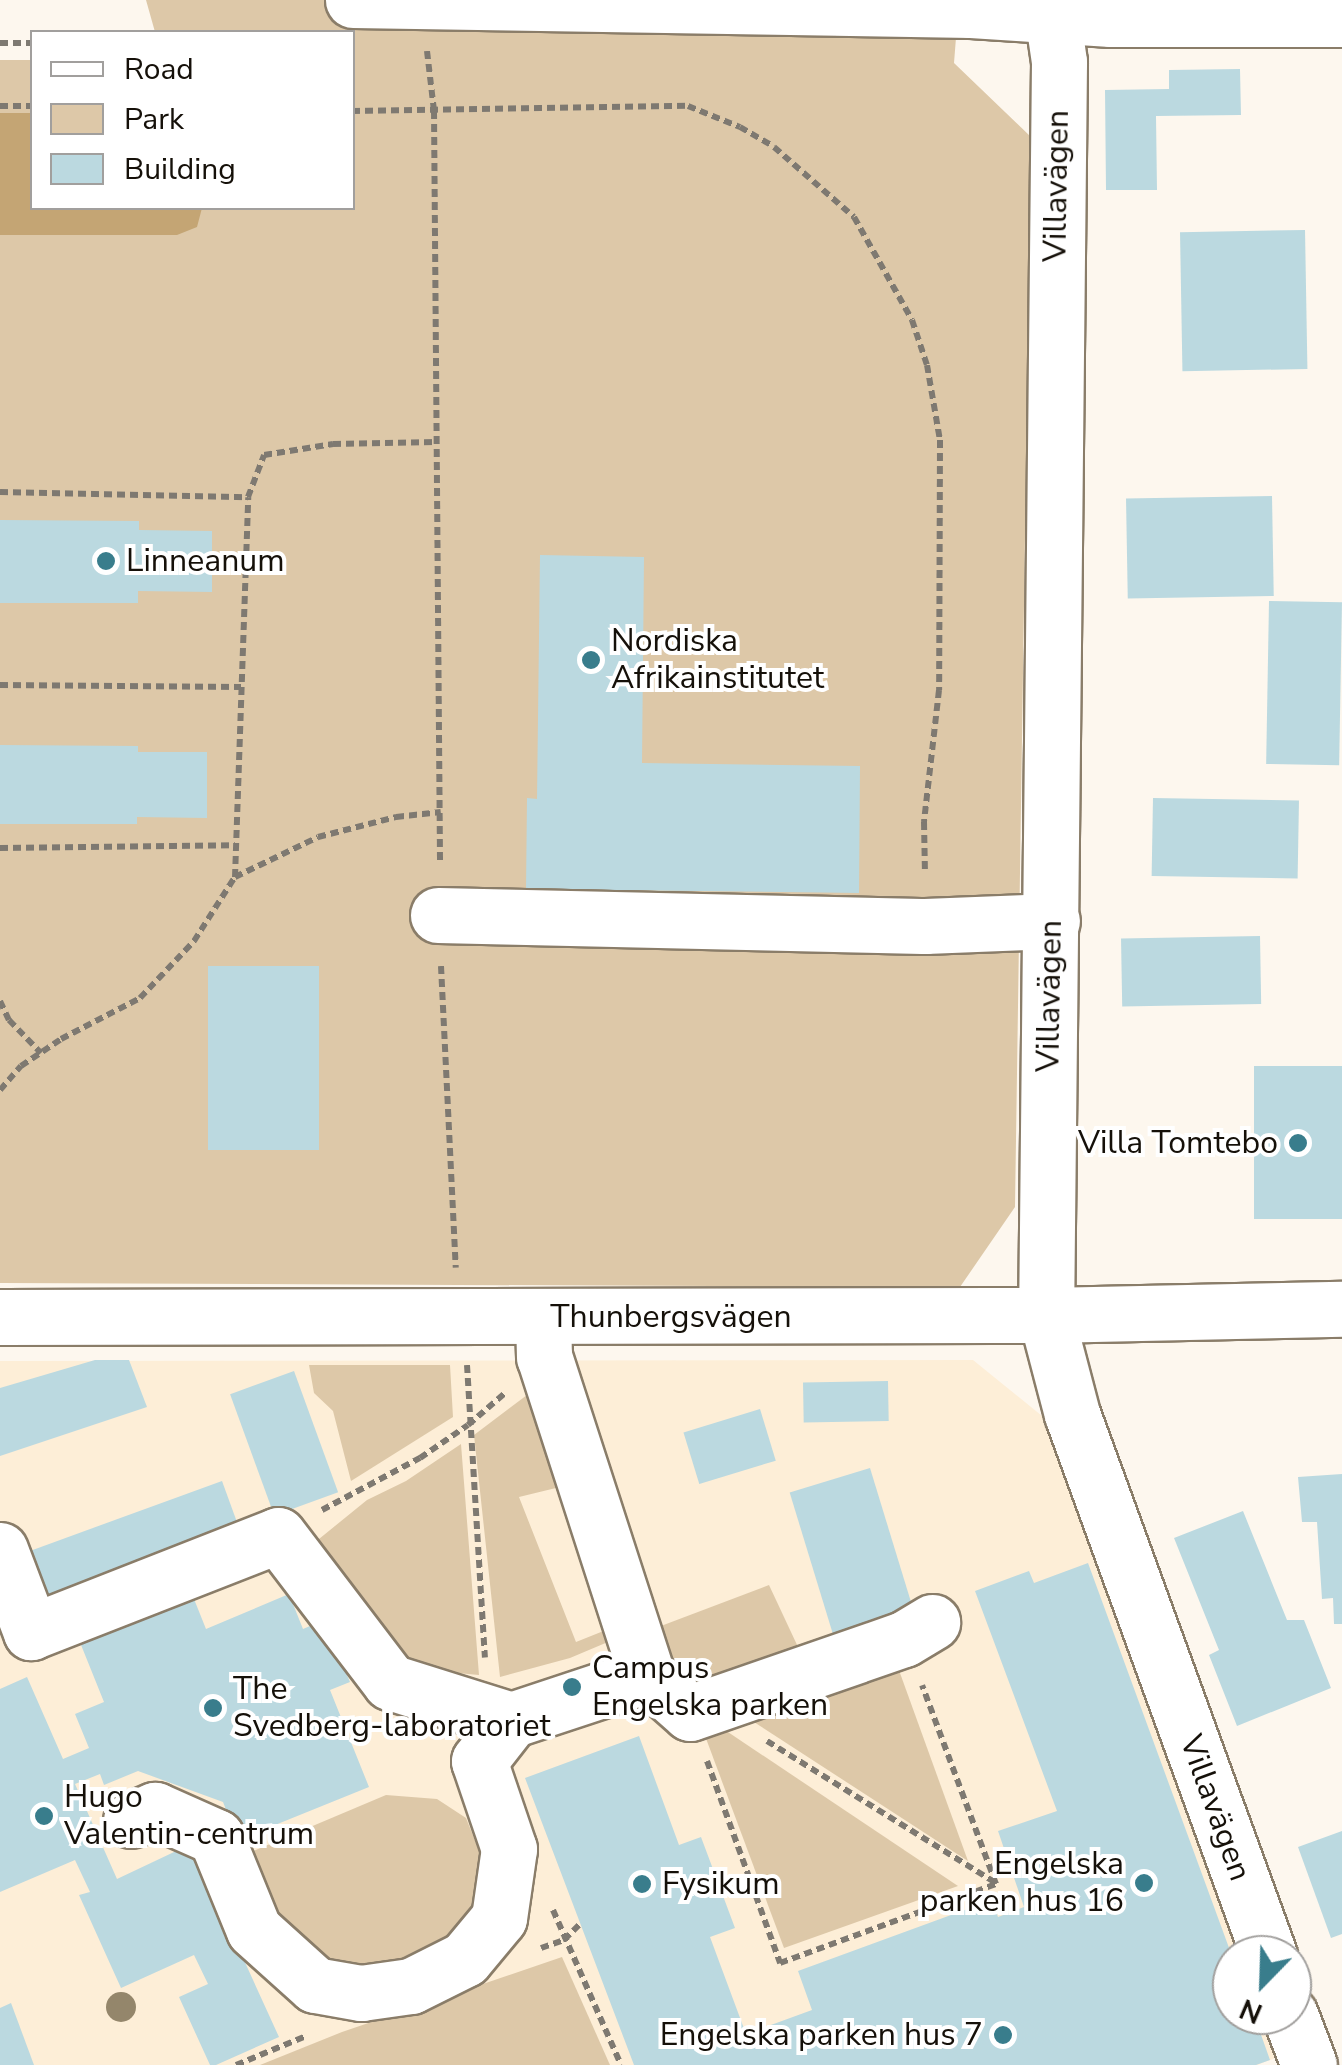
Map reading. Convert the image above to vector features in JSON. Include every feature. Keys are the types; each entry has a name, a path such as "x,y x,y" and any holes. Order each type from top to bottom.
{"street":[{"path":"353,0 1050,7 1111,20 1342,19"},
{"name":"Villavägen","path":"1050,7 1059,62 1046,1315 1072,1414 1261,1935"},
{"path":"438,915 925,926 1052,921"},
{"name":"Thunbergsvägen","path":"0,1317 544,1337 1046,1315 1342,1309"},
{"path":"544,1337 647,1675 700,1709 918,1631"},
{"path":"0,1550 31,1632 278,1536 390,1682 500,1716 647,1675"},
{"path":"131,1820 155,1810 216,1837 254,1930 314,1985 361,1993 412,1986 465,1959 499,1918 509,1849 479,1760 500,1716"},
{"path":"1297,2035 1308,2065"}],"path":[{"path":"430,0 426,43 434,111 441,812 438,915 468,1425 500,1716"},
{"path":"0,43 30,43"},
{"path":"0,106 30,106"},
{"path":"355,110 688,106 740,127 802,169 854,217 912,320 927,365 940,440 940,671 924,822 925,926"},
{"path":"235,877 248,497 264,455 333,444 436,442"},
{"path":"0,492 248,497"},
{"path":"0,685 241,687"},
{"path":"0,1090 40,1053 140,998 194,941 235,877 318,838 396,817 441,812"},
{"path":"0,848 235,845"},
{"path":"0,1001 9,1020 40,1053"},
{"path":"278,1536 420,1458 468,1425 544,1337"},
{"path":"918,1631 996,1884"},
{"path":"700,1709 780,1963 996,1884"},
{"path":"700,1709 996,1884"}],"shaded area":[{"path":"0,113 30,113 30,210 201,210 197,227 177,235 0,235"},
{"name":"Campus Engelska parken","path":"973,1360 1047,1420 1234,1935 1212,1935 1212,2035 1270,2035 1278,2057 1257,2065 0,2065 0,1361"}],"green space":[{"path":"146,0 959,0 954,63 1031,137 1015,1207 960,1287 0,1283 0,60 30,60 30,210 355,210 355,30 154,30"},
{"path":"309,1365 450,1365 453,1417 351,1481 333,1411 314,1393"},
{"path":"527,1395 560,1487 519,1497 576,1642 611,1628 615,1639 570,1658 500,1677 474,1435"},
{"path":"461,1444 479,1675 436,1671 378,1648 313,1566 319,1539 367,1500 406,1481"},
{"path":"769,1585 798,1647 715,1695 659,1661 653,1629"},
{"path":"896,1662 968,1861 737,1711"},
{"path":"713,1722 958,1886 784,1948 701,1725"},
{"path":"386,1795 437,1799 466,1818 480,1853 481,1895 461,1942 400,1980 298,1961 246,1854"},
{"path":"562,1957 610,2065 260,2065 342,2032"}],"building":[{"path":"1240,69 1241,115 1156,116 1157,190 1106,190 1105,90 1169,89 1169,70"},
{"path":"1305,230 1307,369 1182,371 1180,232"},
{"path":"1272,496 1274,596 1128,599 1126,499"},
{"name":"Linneanum","path":"0,520 139,521 139,530 212,531 212,592 138,591 138,603 0,603"},
{"name":"Nordiska Afrikainstitutet","path":"540,555 644,557 642,763 860,766 859,893 526,889 527,798 537,799"},
{"path":"1269,601 1342,602 1339,765 1266,764"},
{"path":"0,745 138,746 138,752 207,752 207,818 137,817 137,824 0,824"},
{"path":"1153,798 1299,801 1298,879 1152,876"},
{"path":"1260,936 1261,1004 1122,1006 1121,938"},
{"path":"208,966 319,966 319,1150 208,1150"},
{"name":"Villa Tomtebo","path":"1254,1066 1342,1066 1342,1219 1254,1219"},
{"path":"95,1360 129,1360 147,1407 0,1456 0,1388"},
{"path":"294,1371 338,1492 274,1515 230,1394"},
{"path":"888,1381 889,1421 804,1422 803,1382"},
{"path":"760,1409 776,1461 699,1484 683,1432"},
{"path":"870,1468 914,1613 834,1638 790,1493"},
{"path":"1342,1474 1342,1624 1334,1624 1333,1598 1322,1599 1317,1522 1302,1522 1298,1477"},
{"path":"222,1481 244,1540 48,1611 27,1552"},
{"path":"1243,1511 1287,1620 1304,1620 1331,1688 1237,1726 1209,1655 1219,1650 1174,1538"},
{"path":"1088,1563 1224,1935 1212,1935 1212,2035 1261,2035 1270,2060 1256,2065 634,2065 525,1778 639,1736 679,1845 701,1837 735,1928 710,1937 746,2034 812,2010 798,1971 992,1900 998,1917 1024,1907 998,1831 1057,1811 975,1591 1029,1571 1034,1583"},
{"path":"188,1584 206,1629 289,1594 303,1629 324,1620 350,1682 330,1690 369,1787 238,1840 223,1802 138,1771 104,1785 100,1774 75,1784 117,1879 191,1844 279,2037 216,2065 210,2065 179,1997 208,1984 194,1955 121,1988 79,1895 90,1892 75,1860 0,1892 0,1689 27,1677 63,1759 89,1748 75,1714 104,1702 75,1630"},
{"path":"1342,1831 1342,1934 1331,1938 1298,1847"},
{"path":"11,2003 34,2065 0,2065 0,2008"}],"place":[{"name":"Linneanum","path":"106,561"},
{"name":"Nordiska Afrikainstitutet","path":"591,660"},
{"name":"Villa Tomtebo","path":"1298,1143"},
{"name":"Campus Engelska parken","path":"572,1687"},
{"name":"The Svedberg-laboratoriet","path":"213,1708"},
{"name":"Hugo Valentin-centrum","path":"44,1816"},
{"name":"Engelska parken hus 16","path":"1144,1883"},
{"name":"Fysikum","path":"642,1884"},
{"name":"Engelska parken hus 7","path":"1003,2035"}]}
